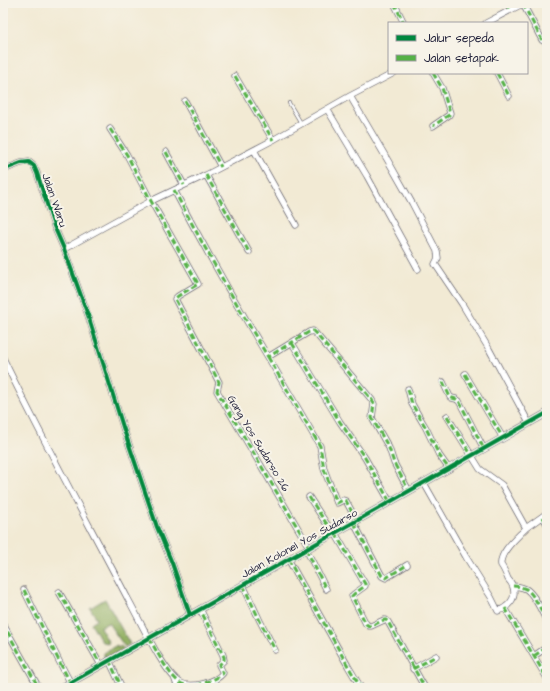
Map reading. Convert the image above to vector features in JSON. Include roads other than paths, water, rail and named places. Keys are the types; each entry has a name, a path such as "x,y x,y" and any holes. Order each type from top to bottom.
{"street":[{"path":"394,3 404,22"},
{"path":"507,3 511,10"},
{"path":"488,22 524,3 542,40"},
{"path":"190,615 172,563 157,527 125,434 88,315 64,249 151,201 206,175 273,140 392,74"},
{"path":"433,126 450,113 442,88 434,74"},
{"path":"498,74 509,96"},
{"path":"235,76 273,140"},
{"path":"350,96 412,203 437,252 438,258 435,264 462,304 489,349 529,424"},
{"path":"184,101 221,167"},
{"path":"327,109 367,176 418,269"},
{"path":"110,129 127,155 151,201"},
{"path":"254,150 296,225"},
{"path":"166,152 184,185"},
{"name":"Jalan Waru","path":"3,170 21,163 30,162 34,166 54,226 64,249"},
{"path":"206,175 249,252"},
{"path":"174,190 226,286 320,446 324,469 337,503 343,500 346,501 382,576 386,578 407,565"},
{"name":"Gang Yos Sudarso 26","path":"151,201 198,284 175,299 220,382 217,391 308,548 326,589"},
{"path":"268,357 313,331 372,400 374,404 372,418 389,448 394,463 409,491"},
{"path":"292,343 390,502"},
{"path":"3,358 80,509 149,638 174,677 182,684 189,686 201,686 222,675 223,673 219,665 224,658 200,609"},
{"path":"465,374 503,438"},
{"path":"443,382 450,397 456,398 459,402 484,449"},
{"path":"408,390 412,404 439,455 449,469"},
{"name":"Jalan Kolonel Yos Sudarso","path":"66,686 547,413"},
{"path":"447,416 482,471 502,485 526,528"},
{"path":"424,483 498,611 505,608 513,599 513,586 500,561 506,550 526,528 545,515 547,524"},
{"path":"309,497 326,523 335,533 365,584 365,586 352,596 366,624 371,626 384,620 387,621 425,688"},
{"path":"288,559 361,688"},
{"path":"243,585 275,650"},
{"path":"513,586 520,586 527,590 534,598 547,622"},
{"path":"24,590 59,662 66,686"},
{"path":"59,592 101,665"},
{"path":"505,608 547,678"},
{"path":"3,624 39,688"},
{"path":"534,656 547,647"},
{"path":"414,668 436,656"},
{"path":"110,660 122,688"},
{"path":"174,677 178,688"}],"lane":[{"path":"289,103 301,124"}]}
